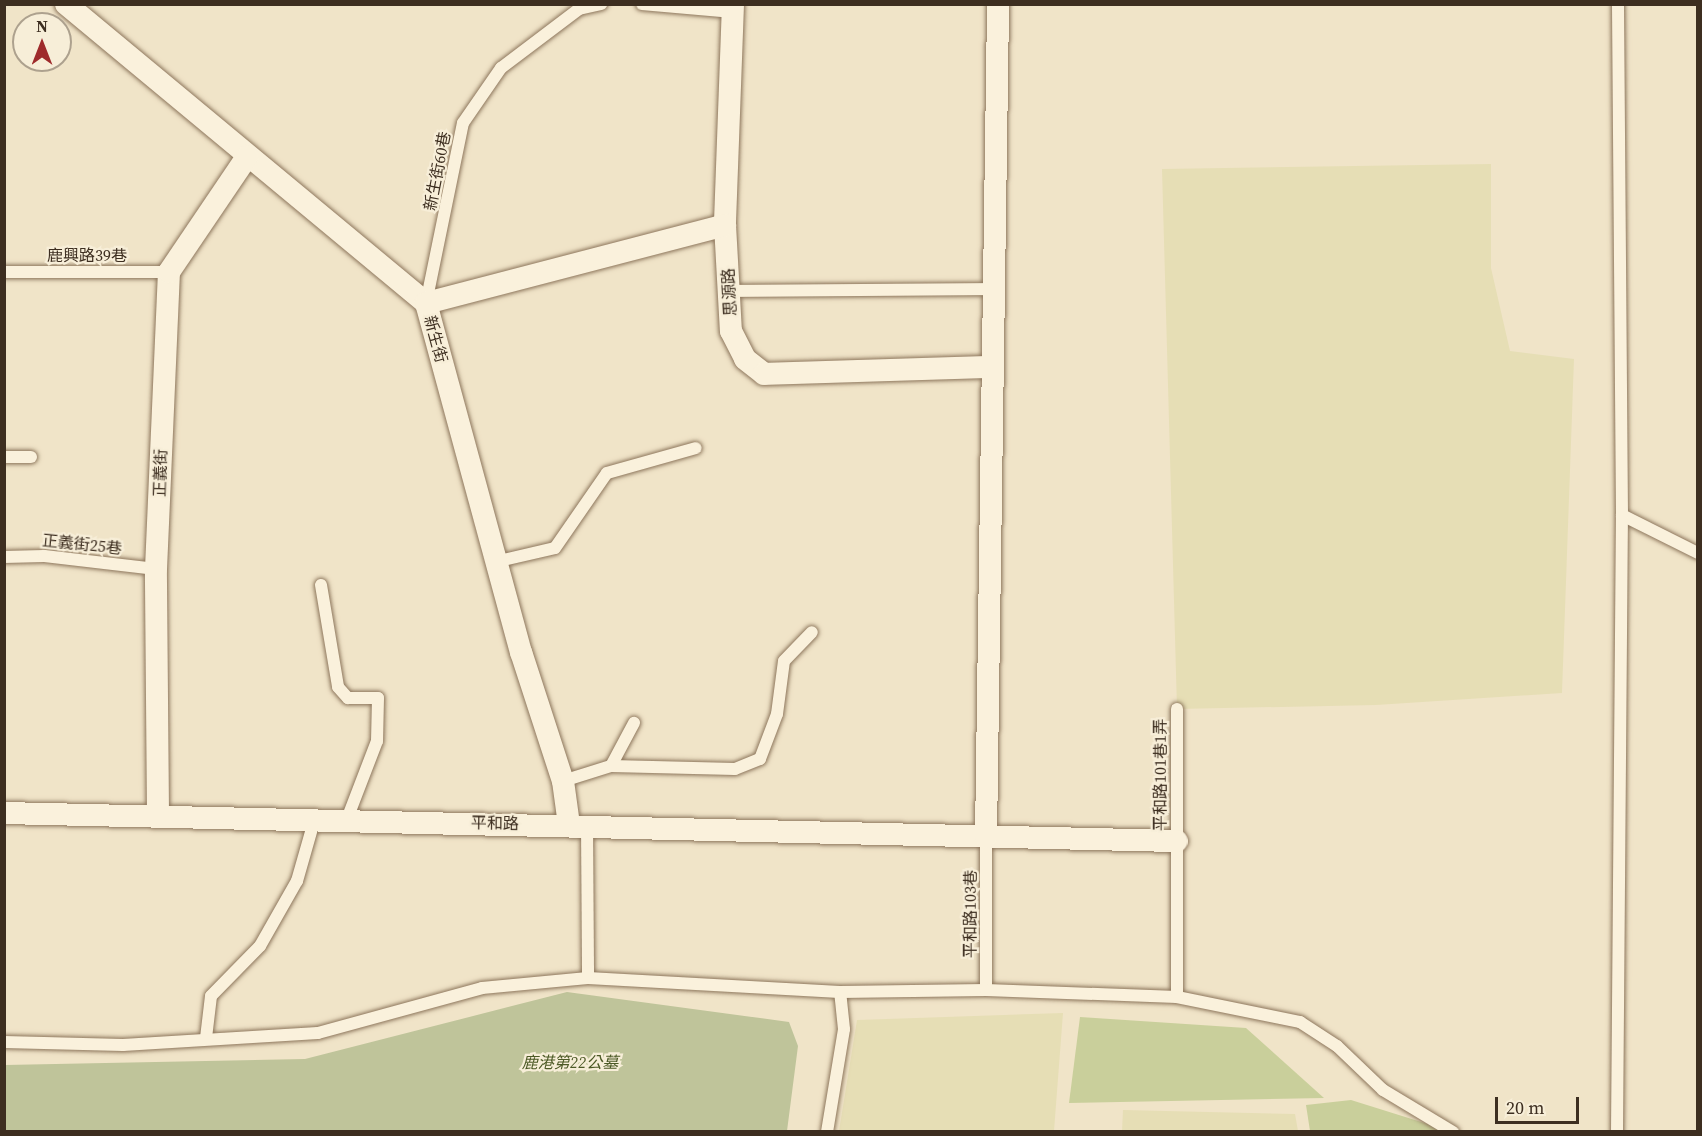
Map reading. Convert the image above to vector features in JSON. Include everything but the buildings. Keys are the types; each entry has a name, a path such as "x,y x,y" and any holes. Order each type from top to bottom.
{"street":[{"name":"新生街","path":"66,4 247,158 426,303 499,561 521,652 578,825"},
{"path":"986,837 998,4"},
{"name":"思源路","path":"733,8 725,225 731,331 745,359 764,374 992,367"},
{"path":"169,272 247,158"},
{"path":"426,303 725,225"},
{"name":"正義街","path":"158,813 156,569 169,272"},
{"name":"平和路","path":"4,813 158,813 1177,841"}],"lane":[{"name":"新生街60巷","path":"426,303 463,123 501,68 579,9 601,4"},
{"path":"642,4 733,8"},
{"path":"1617,1131 1623,515 1618,4"},
{"name":"鹿興路39巷","path":"4,272 169,272"},
{"path":"729,291 993,289"},
{"path":"499,561 555,548 607,473 696,447"},
{"path":"4,457 31,457"},
{"path":"1623,515 1698,553"},
{"name":"正義街25巷","path":"4,557 44,556 156,569"},
{"path":"321,585 338,687 348,698 378,698 377,741 347,819"},
{"path":"563,781 611,766 735,769 760,759 777,714 784,661 812,632"},
{"name":"平和路101巷1弄","path":"1176,709 1177,997"},
{"path":"611,766 634,723"},
{"path":"206,1038 211,996 260,946 297,881 315,818"},
{"path":"578,825 588,978"},
{"name":"平和路103巷","path":"986,837 986,990"},
{"path":"4,1042 123,1045 206,1038 318,1033 482,988 588,978 840,992 986,990 1177,997 1300,1022 1338,1047 1383,1090 1453,1131"},
{"path":"827,1131 844,1029 840,992"}],"shaded area":[{"path":"1491,164 1491,268 1510,351 1574,359 1562,693 1376,705 1177,709 1162,169"},
{"path":"1063,1013 1054,1131 839,1131 857,1020"},
{"path":"1123,1110 1295,1114 1298,1131 1122,1131"}],"green space":[{"name":"鹿港第22公墓","path":"567,992 789,1022 798,1046 787,1131 5,1131 5,1065 305,1059"},
{"path":"1080,1017 1246,1028 1324,1098 1069,1103"},
{"path":"1351,1100 1450,1131 1310,1131 1306,1105"}]}
